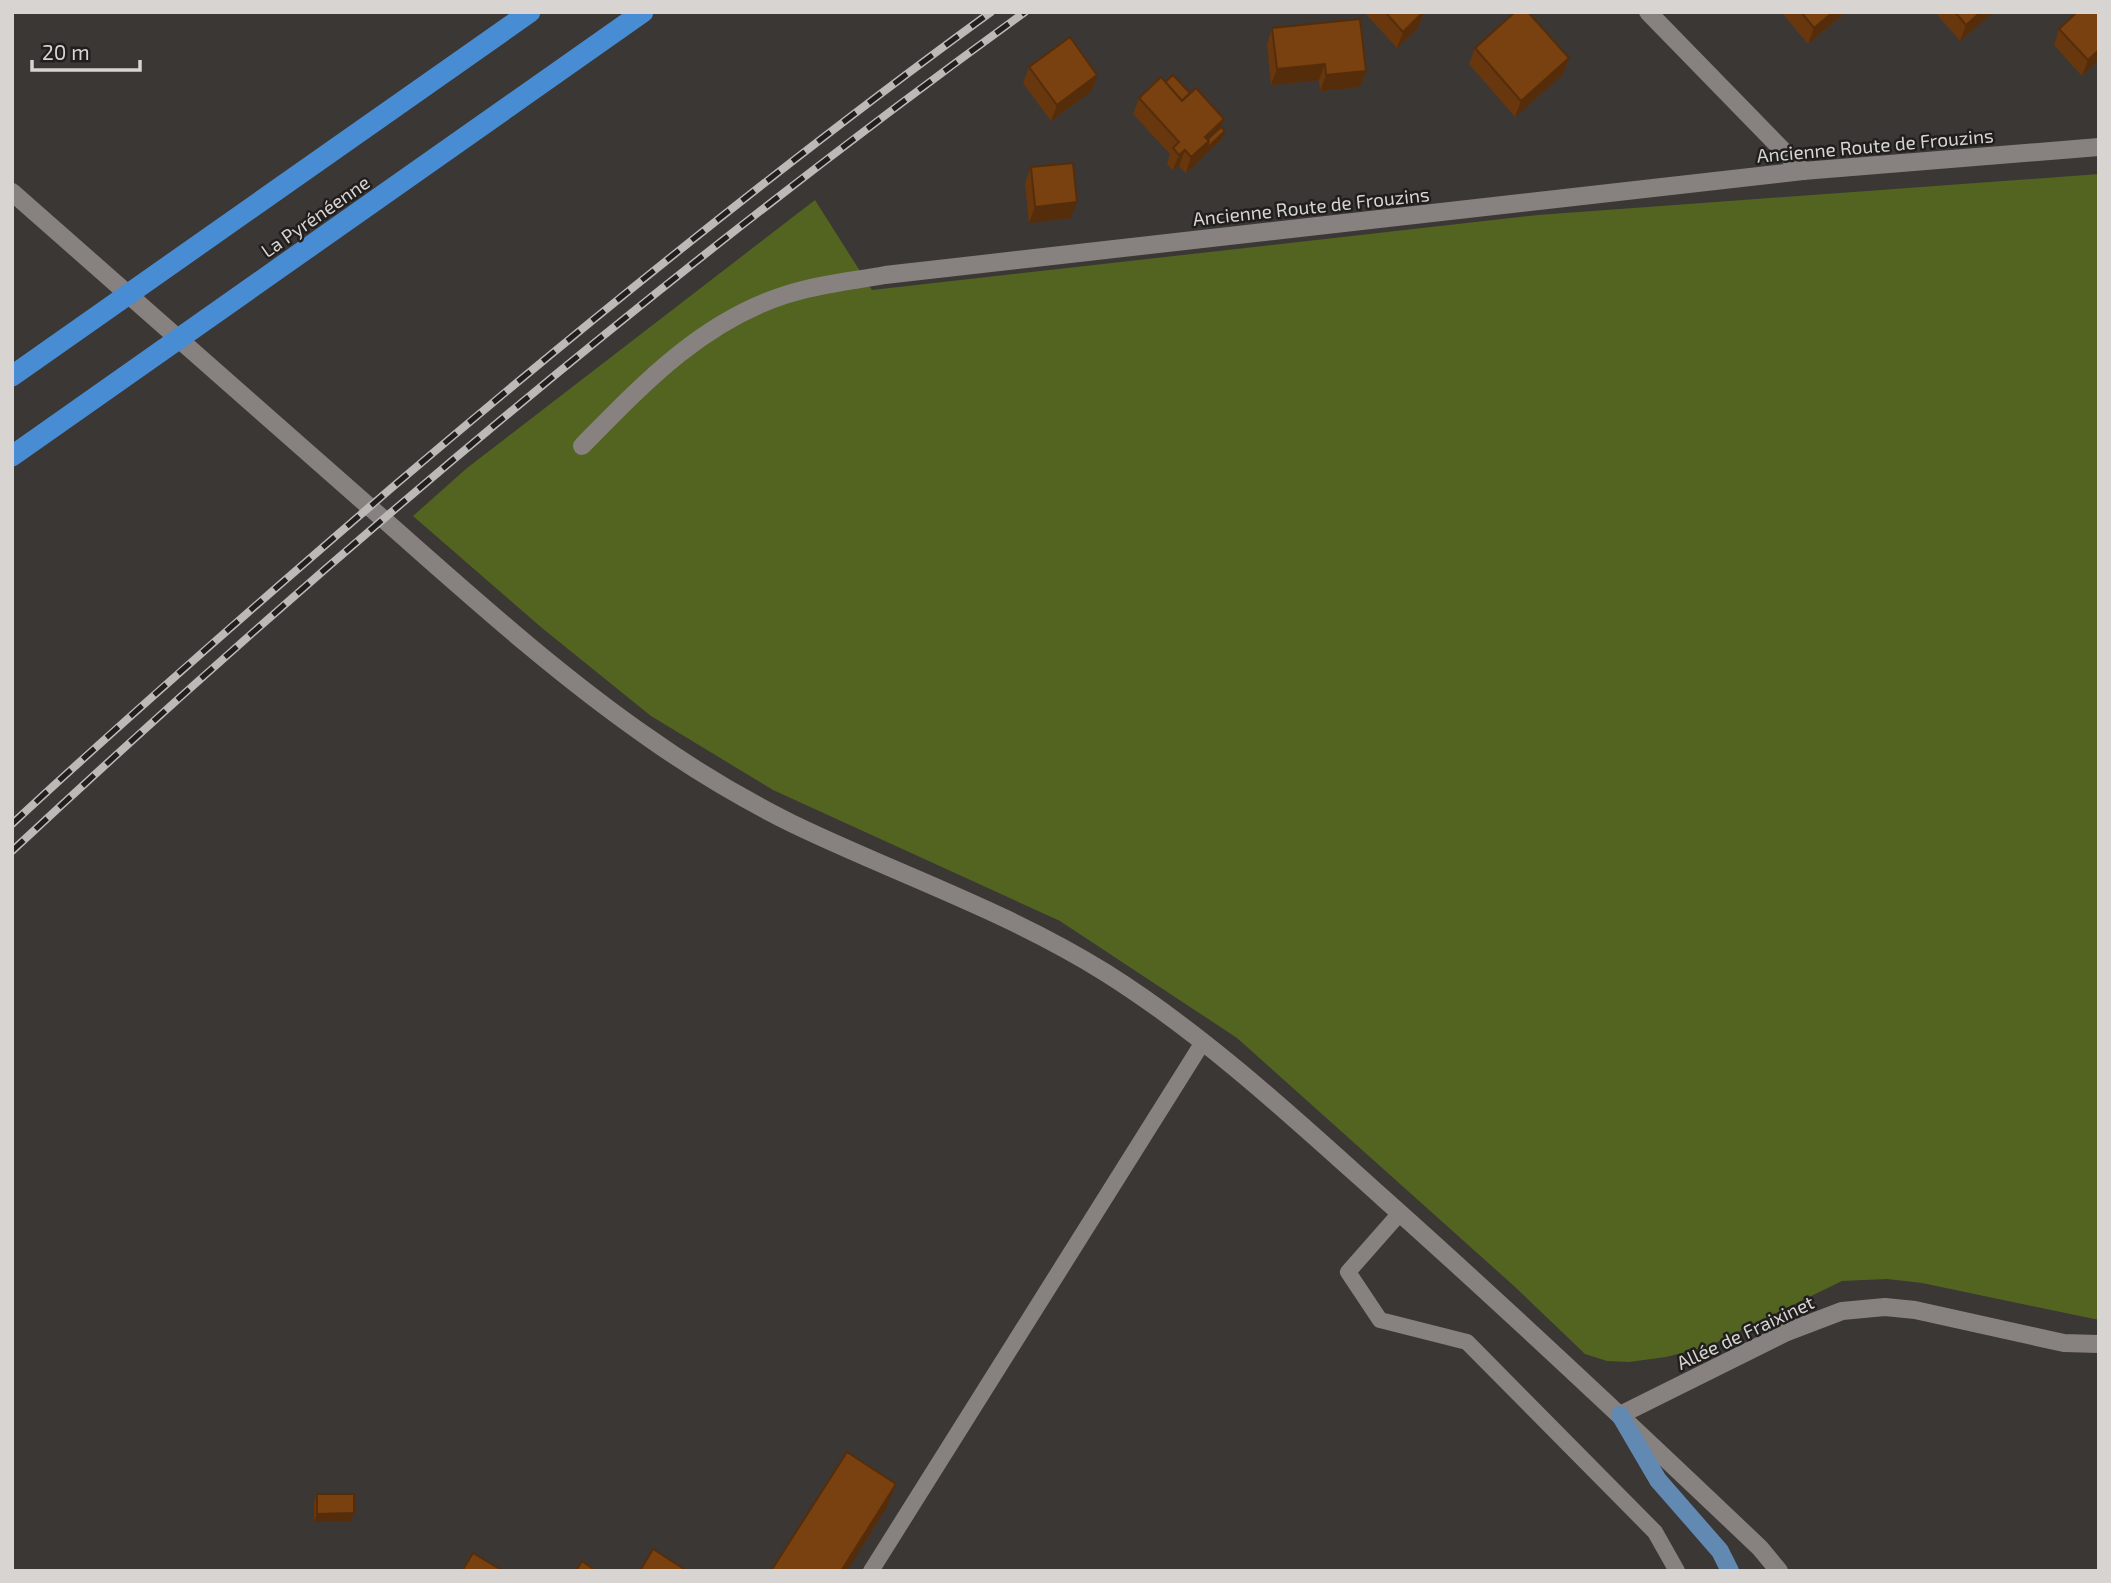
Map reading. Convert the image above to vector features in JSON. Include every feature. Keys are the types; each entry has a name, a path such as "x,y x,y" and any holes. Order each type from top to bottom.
{"highway":[{"path":"12,376 530,12"},
{"name":"La Pyrénéenne","path":"12,456 643,12"}],"main road":[{"path":"1648,12 1803,171"},
{"name":"Ancienne Route de Frouzins","path":"582,446 641,386 683,349 719,324 761,303 823,285 885,275 1803,171 2099,147"},
{"path":"12,192 464,590 599,702 700,773 792,823 1028,930 1104,972 1203,1042 1400,1213 1620,1415 1760,1548 1779,1571"},
{"name":"Allée de Fraixinet","path":"1620,1415 1787,1332 1817,1319 1852,1310 1885,1307 1915,1310 2064,1343 2099,1344"},
{"path":"1620,1415 1658,1479 1720,1551 1730,1571"},
{"path":"1760,1548 1793,1571"}],"lane":[{"path":"871,1571 1203,1042"},
{"path":"1400,1213 1348,1272 1380,1320 1467,1342 1655,1532 1677,1571"}],"green space":[{"path":"2099,174 2099,1320 1922,1283 1887,1279 1842,1281 1709,1346 1666,1357 1629,1362 1607,1361 1585,1354 1514,1286 1237,1038 1060,921 773,790 651,716 542,628 413,516 467,468 815,200 872,290 1538,215"}],"building":[{"path":"1385,12 1423,12 1403,32"},
{"path":"1515,12 1528,12 1569,58 1521,101 1475,48"},
{"path":"1801,12 1833,12 1814,28"},
{"path":"1955,12 1981,12 1966,25"},
{"path":"2077,12 2099,12 2099,50 2088,60 2059,29"},
{"path":"1360,19 1366,71 1326,75 1325,64 1277,69 1272,28"},
{"path":"1070,37 1097,75 1057,105 1029,67"},
{"path":"1173,75 1190,93 1182,101 1165,82"},
{"path":"1161,77 1182,101 1196,88 1224,119 1205,137 1209,141 1191,157 1185,150 1179,155 1173,148 1179,142 1139,98"},
{"path":"1221,127 1225,131 1206,149 1208,139"},
{"path":"1073,163 1077,202 1035,207 1031,167"},
{"path":"847,1452 896,1484 841,1571 771,1571"},
{"path":"317,1494 354,1494 354,1513 317,1514"},
{"path":"653,1549 687,1571 640,1571"},
{"path":"473,1553 503,1571 462,1571"},
{"path":"582,1561 596,1571 576,1571"}],"railway":[{"path":"12,824 250,610 541,363 763,184 991,12"},
{"path":"12,851 256,630 506,416 762,209 1025,12"}]}
